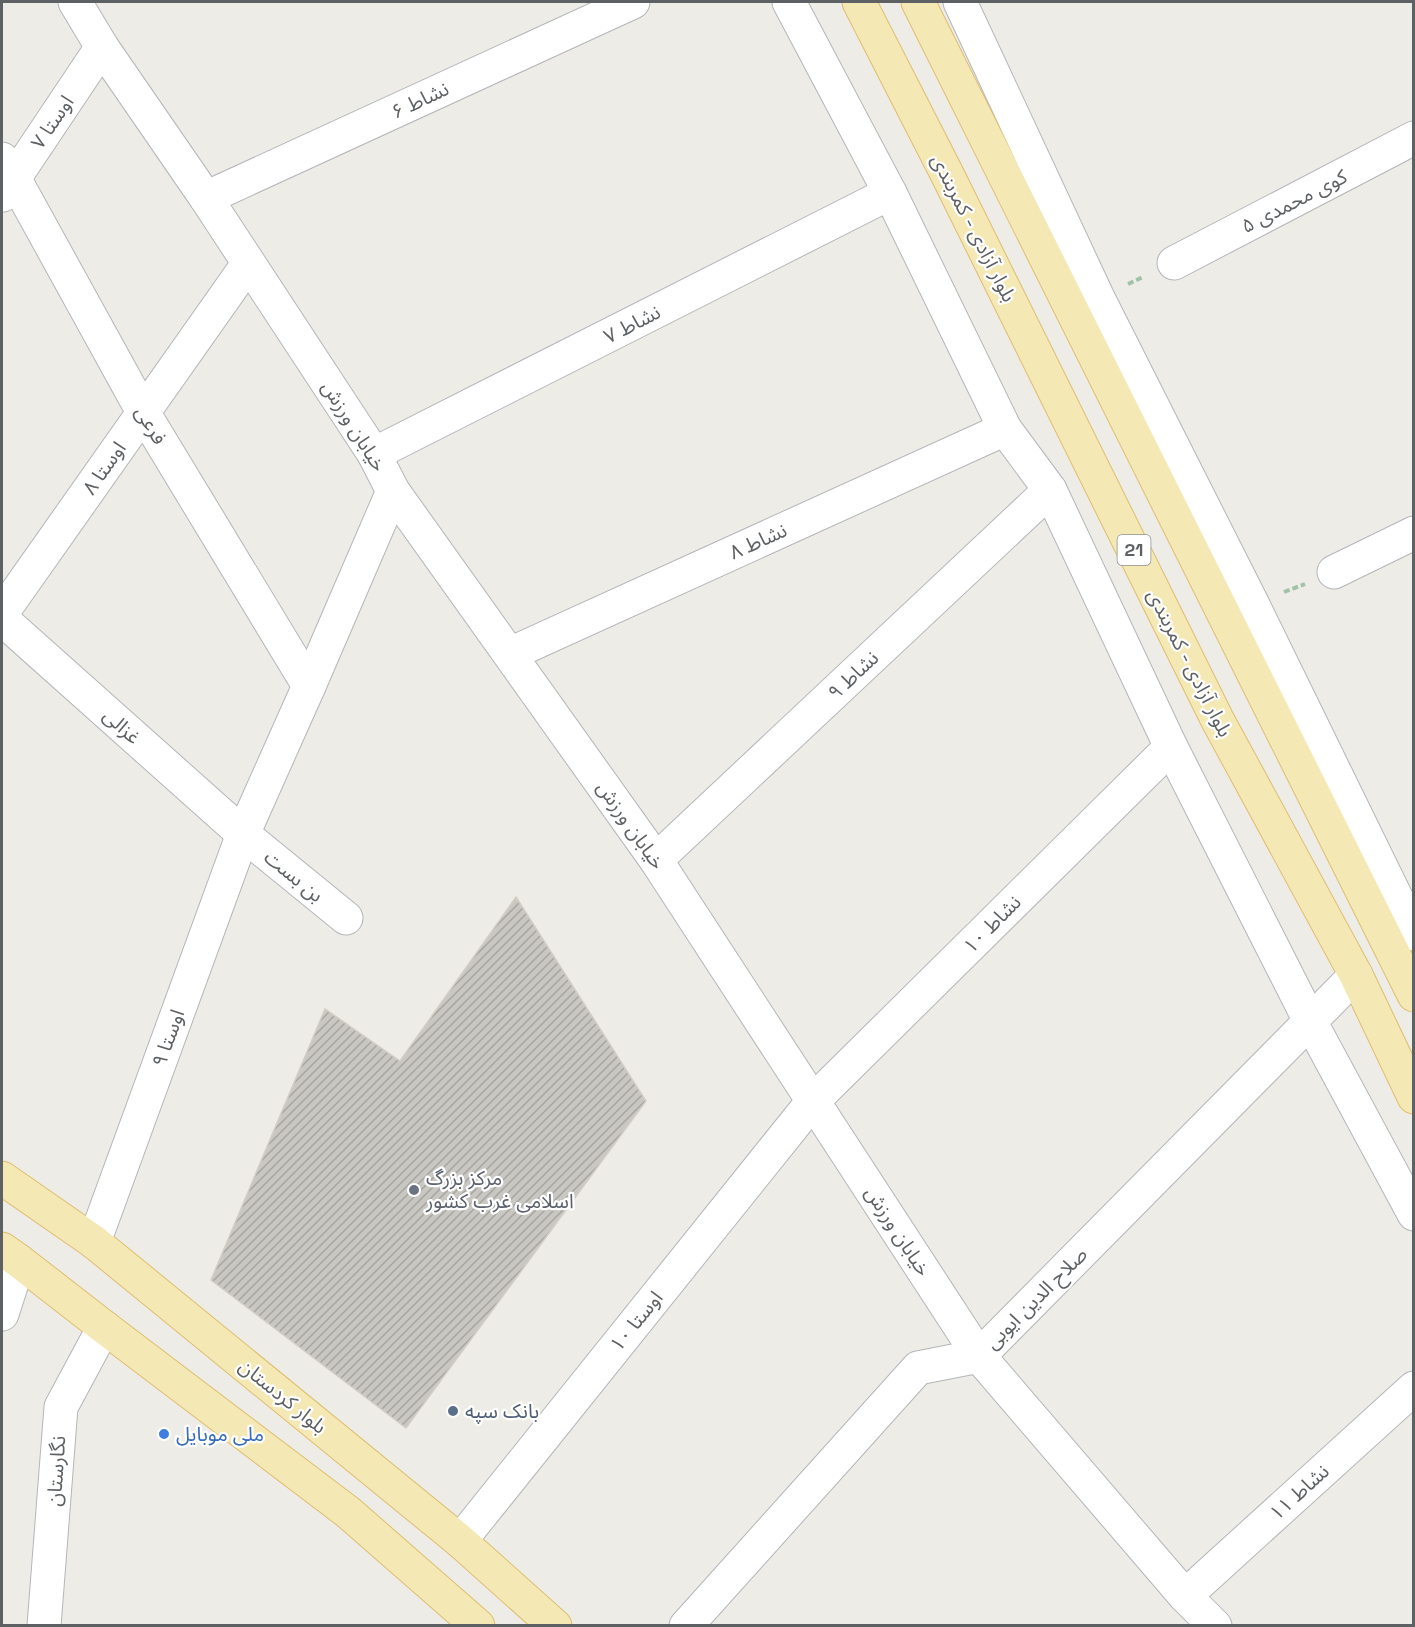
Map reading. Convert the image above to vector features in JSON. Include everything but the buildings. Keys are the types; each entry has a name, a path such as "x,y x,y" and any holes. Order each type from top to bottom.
{"main road":[{"name":"بلوار آزادی - کمربندی","path":"858,2 947,174 1217,719 1356,975 1413,1097"},
{"path":"918,2 1413,995"},
{"name":"بلوار کردستان","path":"2,1178 94,1242 460,1541 555,1626"},
{"path":"10,1255 349,1513 478,1626"}],"street":[{"name":"خیابان ورزش","path":"75,2 102,47 206,198 374,454 393,490 656,860 979,1356 1185,1596 1215,1626"},
{"name":"نشاط ۶","path":"206,198 633,2"},
{"path":"789,2 891,193 1005,429 1050,489 1171,747 1310,1021 1413,1214"},
{"path":"960,2 1098,298 1253,605 1413,934"},
{"name":"اوستا ۷","path":"6,178 102,47"},
{"name":"کوی محمدی ۵","path":"1174,263 1413,138"},
{"name":"فرعی","path":"6,178 143,412 309,686"},
{"name":"نشاط ۷","path":"374,454 891,193"},
{"name":"اوستا ۸","path":"2,613 248,264"},
{"name":"نشاط ۸","path":"510,654 1005,429"},
{"name":"نشاط ۹","path":"656,860 1050,489"},
{"name":"اوستا ۹","path":"94,1242 243,834 393,490"},
{"path":"1334,572 1413,533"},
{"name":"غزالی","path":"2,619 243,834"},
{"name":"نشاط ۱۰","path":"813,1101 1171,747"},
{"name":"بن بست","path":"243,834 346,918"},
{"name":"صلاح الدین ایوبی","path":"686,1626 918,1368 979,1356 1356,975"},
{"name":"اوستا ۱۰","path":"460,1541 813,1101"},
{"path":"2,1314 10,1255"},
{"name":"نگارستان","path":"45,1612 60,1407 104,1327"},
{"name":"نشاط ۱۱","path":"1185,1596 1413,1388"},
{"path":"25,1626 45,1612"}],"path":[{"path":"1098,298 1174,263"},
{"path":"1253,605 1334,572"}],"place":[{"name":"مرکز بزرگ اسلامی غرب کشور","path":"414,1190"},
{"name":"بانک سپه","path":"453,1411"},
{"name":"ملی موبایل","path":"164,1434"}]}
